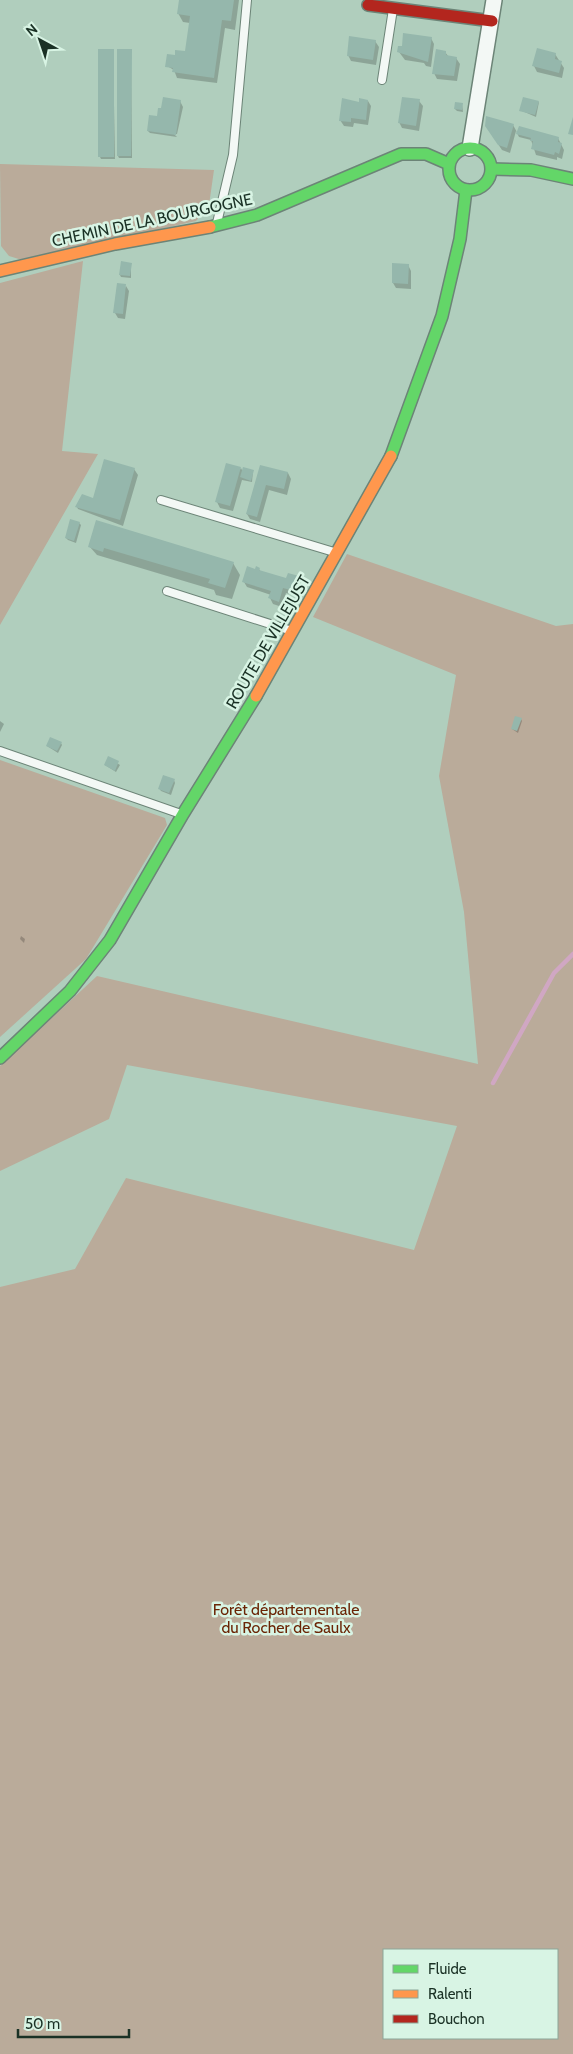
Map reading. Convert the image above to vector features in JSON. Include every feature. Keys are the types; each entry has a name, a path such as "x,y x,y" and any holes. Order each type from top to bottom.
{"main road":[{"path":"368,5 492,21"},
{"path":"470,148 485,154 490,160 492,169 486,184 480,188 466,190 453,182 449,172 449,164 457,152 470,148"},
{"name":"CHEMIN DE LA BOURGOGNE","path":"0,271 115,244 216,226 257,215 401,154 426,154 449,164"},
{"path":"492,169 532,170 573,179"},
{"name":"ROUTE DE VILLEJUST","path":"0,1058 88,972 110,940 183,814 268,678 392,454 442,316 460,240 466,190"}],"street":[{"path":"470,148 494,0"}],"lane":[{"path":"216,226 233,155 247,0"},
{"path":"382,80 394,7"},
{"path":"161,500 336,553"},
{"path":"167,591 294,632"},
{"path":"0,751 183,814"}],"green space":[{"path":"0,164 214,170 209,205 196,221 22,260 9,256 1,246"},
{"path":"83,261 62,451 98,454 0,625 0,283"},
{"name":"Forêt départementale du Rocher de Saulx","path":"347,554 556,626 573,624 573,2054 0,2054 0,1287 75,1269 126,1178 414,1250 457,1126 127,1065 109,1119 0,1171 0,1066 97,976 478,1064 464,912 439,776 456,675 313,617"},
{"path":"0,760 165,818 167,825 86,959 0,1037"}],"building":[{"path":"179,0 234,0 231,21 222,20 214,78 172,72 173,68 165,67 167,54 175,55 175,50 185,51 190,16 177,14"},
{"path":"403,33 432,37 428,62 397,52 398,46 402,46"},
{"path":"349,36 376,40 373,60 347,56"},
{"path":"537,48 556,53 555,59 562,61 559,73 532,66"},
{"path":"98,49 114,49 114,157 98,157"},
{"path":"117,49 132,49 131,156 117,156"},
{"path":"436,49 446,51 446,55 457,57 454,76 432,74"},
{"path":"163,97 181,100 176,135 147,131 149,115 157,116"},
{"path":"402,97 420,99 416,126 398,123"},
{"path":"523,97 539,101 535,115 519,111"},
{"path":"342,98 359,102 359,98 368,100 366,120 351,118 351,122 339,121"},
{"path":"455,102 463,103 462,110 454,109"},
{"path":"486,116 514,124 507,148 498,145 485,126"},
{"path":"573,117 573,135 568,134"},
{"path":"519,126 559,137 558,142 562,143 559,154 555,152 554,155 531,149 533,141 530,141 531,138 516,134"},
{"path":"121,261 132,263 130,276 119,275"},
{"path":"392,263 409,264 408,284 392,283"},
{"path":"117,283 126,284 123,314 113,313"},
{"path":"104,459 135,468 120,520 75,507 82,494 93,498"},
{"path":"226,463 241,467 230,506 215,502"},
{"path":"260,465 288,472 284,489 266,485 257,517 246,514"},
{"path":"243,467 254,470 251,481 240,477"},
{"path":"70,519 80,522 74,541 65,538"},
{"path":"96,520 234,562 225,588 208,583 210,579 104,548 103,552 88,547"},
{"path":"247,566 255,569 256,566 260,568 259,570 286,578 288,573 299,576 294,591 283,588 279,602 268,598 271,591 242,582"},
{"path":"515,716 522,718 517,731 511,729"},
{"path":"50,737 62,742 57,751 46,746"},
{"path":"108,756 119,761 115,771 104,765"},
{"path":"163,775 175,779 169,793 158,789"}],"waterway":[{"path":"493,1083 554,973 573,954"}],"traffic: fast":[{"path":"474,148 482,151 488,157 491,169 488,181 482,187 466,190 458,187 452,181 449,165 452,157 458,151 474,148"},
{"path":"210,227 257,215 401,154 426,154 449,164"},
{"path":"492,169 531,170 573,179"},
{"path":"391,456 442,316 460,239 466,190"},
{"path":"0,1058 70,991 110,940 183,814 256,696"}],"traffic: slow":[{"path":"0,271 115,244 210,227"},
{"path":"256,696 391,456"}],"traffic: jam":[{"path":"368,5 492,21"}]}
